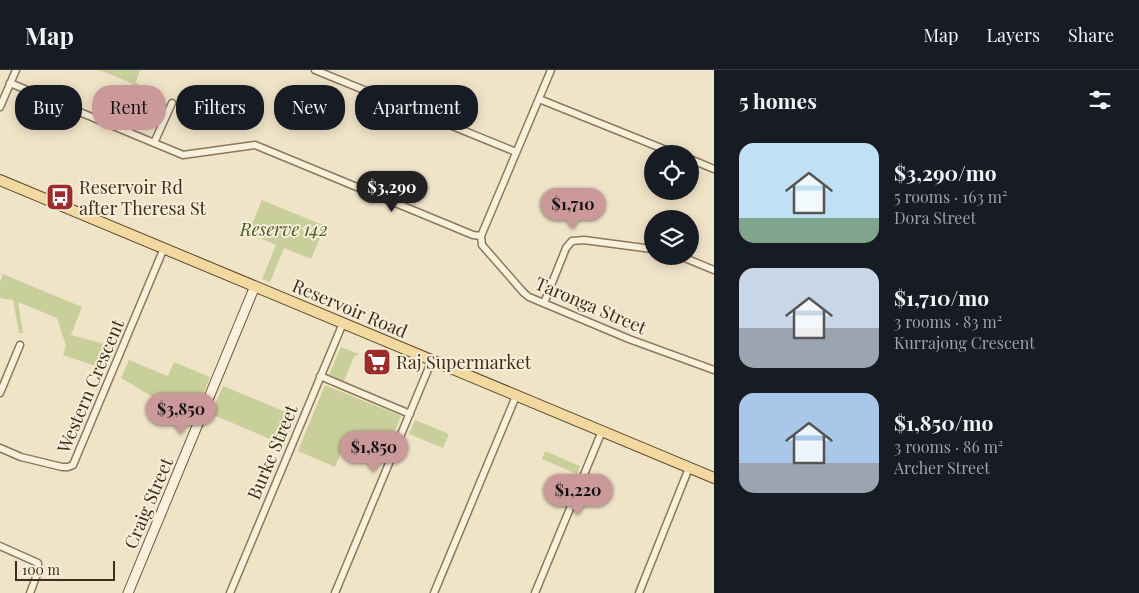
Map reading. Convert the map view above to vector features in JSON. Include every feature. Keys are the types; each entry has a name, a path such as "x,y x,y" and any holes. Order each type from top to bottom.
{"main road":[{"name":"Reservoir Road","path":"0,180 714,478"}],"street":[{"path":"315,70 516,152"},
{"path":"10,83 185,156 254,145 473,235 481,236 551,70"},
{"path":"0,107 14,71"},
{"path":"539,99 654,145"},
{"path":"154,143 172,103"},
{"path":"699,163 714,169"},
{"name":"Taronga Street","path":"481,236 484,247 524,293 629,339 714,370"},
{"path":"544,303 566,248 572,241 584,240 644,248"},
{"name":"Western Crescent","path":"0,448 62,467 73,465 164,248"},
{"path":"699,264 714,270"},
{"name":"Craig Street","path":"128,593 255,286"},
{"name":"Burke Street","path":"230,593 342,323"},
{"path":"0,393 20,345"},
{"path":"335,593 432,360"},
{"path":"320,376 410,414"},
{"path":"434,593 516,396"},
{"path":"535,593 602,431"},
{"path":"639,593 689,468"},
{"path":"0,546 34,559 39,565 30,593"}],"green space":[{"path":"99,70 140,70 136,82 140,85 133,85"},
{"name":"Reserve 142","path":"262,200 325,226 311,259 284,248 270,282 262,279 276,245 248,233"},
{"path":"3,274 82,307 71,335 113,346 104,369 63,355 66,346 57,318 18,302 23,333 19,333 13,300 0,298 0,282"},
{"path":"341,347 359,354 354,357 344,381 329,375"},
{"path":"129,360 168,376 174,362 210,377 197,409 161,394 158,400 121,378"},
{"path":"325,385 401,416 385,454 347,439 335,467 298,451"},
{"path":"223,386 296,416 284,445 211,414"},
{"path":"415,420 449,434 443,448 409,434"},
{"path":"545,451 580,466 577,474 542,459"}],"place":[{"name":"Reservoir Rd after Theresa St","path":"60,197"},
{"name":"Raj Supermarket","path":"377,362"}]}
